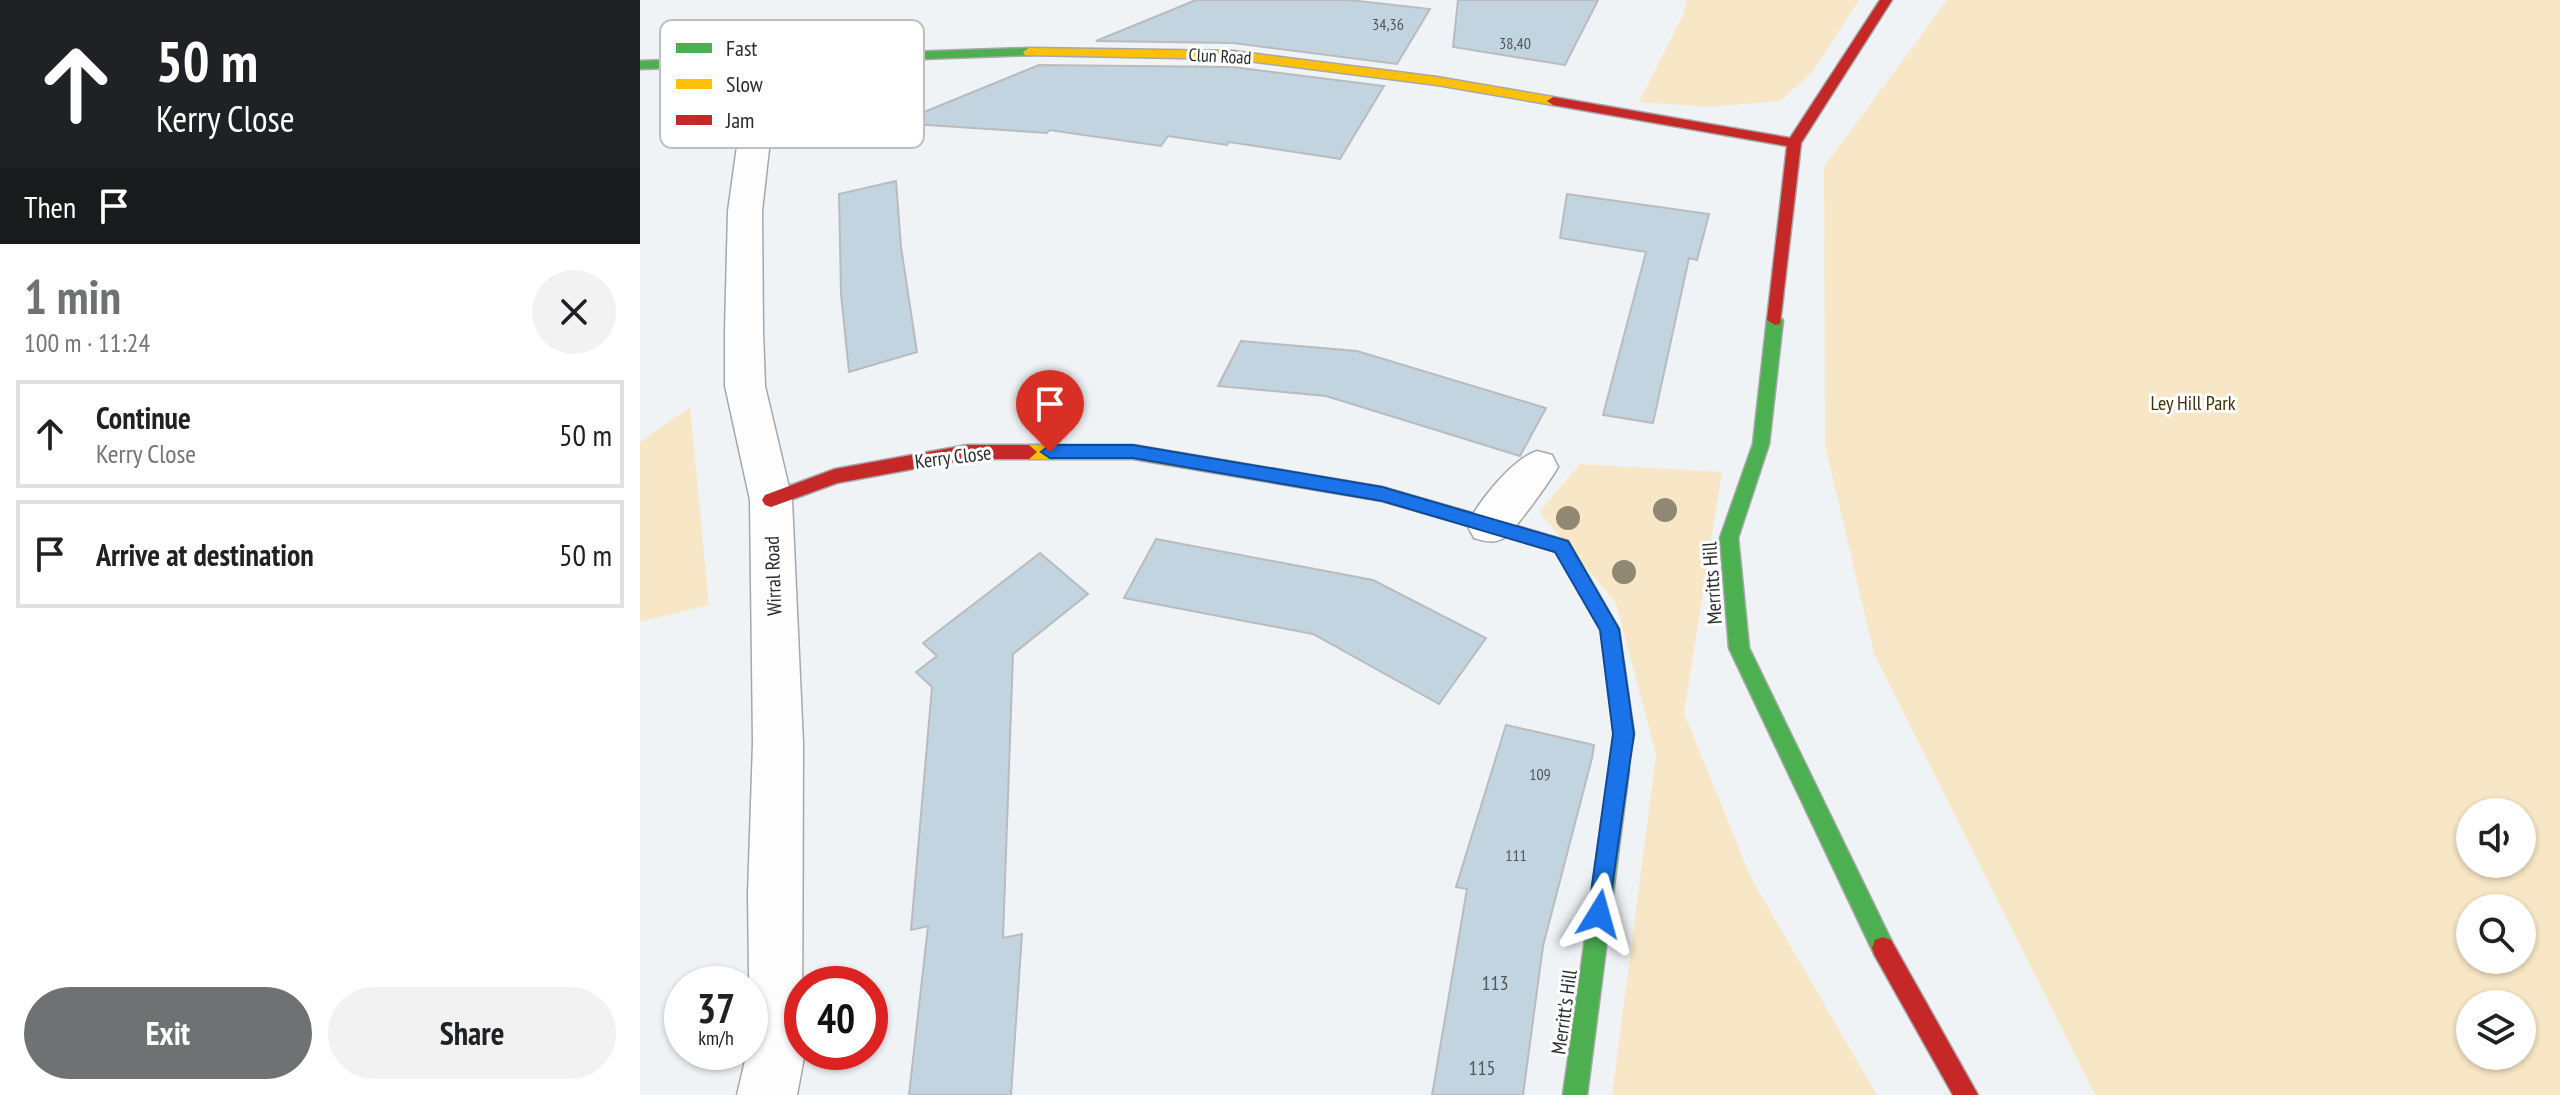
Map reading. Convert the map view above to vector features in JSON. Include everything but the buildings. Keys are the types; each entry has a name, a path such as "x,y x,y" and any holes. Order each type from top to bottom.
{"street":[{"name":"Merritts Hill","path":"1886,0 1794,143 1761,444 1729,538 1739,648 1874,932 1966,1095"},
{"name":"Clun Road","path":"924,55 998,52 1233,55 1437,81 1794,143"},
{"name":"Clun Road","path":"640,65 660,64"},
{"name":"Wirral Road","path":"753,148 745,211 745,386 771,500 778,743 775,894 777,1048 767,1095"},
{"name":"Kerry Close","path":"771,500 835,476 967,452 1133,452 1382,494 1489,525"},
{"path":"1489,525 1537,467"},
{"name":"Merritt's Hill","path":"1489,525 1562,546 1610,629 1624,734 1575,1095"}],"green space":[{"path":"1687,0 1859,0 1814,70 1781,101 1710,107 1639,102 1682,17"},
{"name":"Ley Hill Park","path":"1947,0 2560,0 2560,1095 2095,1095 1874,654 1825,445 1824,167"},
{"path":"690,407 709,605 640,622 640,442"},
{"path":"1580,464 1722,472 1684,713 1751,878 1877,1095 1612,1095 1656,755 1616,603 1539,512"}],"traffic: fast":[{"path":"924,56 1029,52"},
{"path":"640,65 660,64"},
{"path":"1775,320 1761,444 1729,538 1739,648 1883,948"},
{"path":"1575,1095 1619,770"}],"traffic: slow":[{"path":"1029,52 1233,55 1437,81 1553,101"},
{"path":"1029,452 1133,452 1382,494 1500,528"}],"traffic: jam":[{"path":"1775,320 1794,143 1886,0"},
{"path":"1553,101 1794,143"},
{"path":"771,500 835,476 967,452 1029,452"},
{"path":"1500,528 1562,546 1610,629 1624,734 1619,770"},
{"path":"1883,948 1966,1095"}],"route":[{"path":"1050,452 1133,452 1382,494 1562,546 1610,629 1624,734 1599,914"}]}
